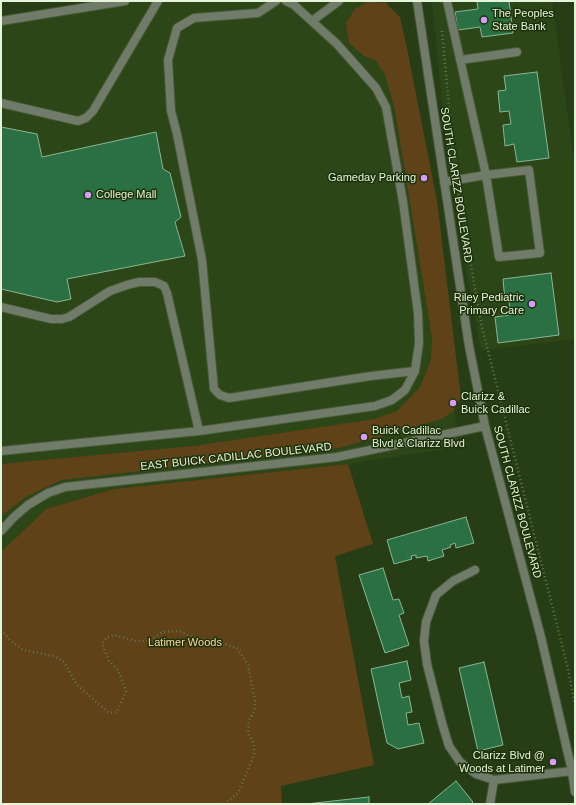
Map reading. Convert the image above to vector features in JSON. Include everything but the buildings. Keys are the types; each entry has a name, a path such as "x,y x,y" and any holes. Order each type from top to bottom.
{"street":[{"path":"1,20 125,1"},
{"path":"1,103 78,121 86,118 93,110 158,1"},
{"path":"276,1 258,14 194,18 177,28 168,60 170,111 177,134 202,260 214,389 220,395 229,398 371,376 415,371"},
{"path":"1,451 199,431 375,406 392,400 405,390 415,371 419,342 418,313 403,202 386,107 376,88 337,44 294,5 286,1"},
{"path":"312,21 339,1"},
{"name":"SOUTH CLARIZZ BOULEVARD","path":"417,1 469,346 485,426 541,637 572,771 575,792"},
{"path":"444,182 486,175 529,170 540,253 499,257 486,175 447,1"},
{"path":"460,60 517,52"},
{"path":"1,308 52,319 62,319 70,317 110,292 127,285 139,282 155,282 164,286 167,293 199,431"},
{"name":"EAST BUICK CADILLAC BOULEVARD","path":"1,531 28,505 48,493 65,487 337,457 485,426"},
{"path":"475,570 453,581 436,595 426,622 424,641 427,664 449,746 460,762 476,774 494,780 572,771"},
{"path":"490,804 494,780"}],"path":[{"path":"441,24 456,180 481,323 568,669 575,706"},
{"path":"1,630 11,641 23,650 54,656 64,662 77,685 109,714 117,712 126,691 118,670 109,661 102,644 107,637 115,634 135,641 149,641 163,632 179,631 194,638 216,640 238,649 248,665 256,701 254,712 249,720 248,732 254,744 254,755 238,793 224,804"}],"shaded area":[{"path":"101,1 387,1 460,447 348,464 114,489 46,509 1,552 1,16"},
{"path":"432,1 552,1 575,168 575,339 481,351 449,175"}],"green space":[{"path":"368,2 386,3 400,17 407,48 437,201 461,398 454,410 442,419 339,448 62,480 27,496 1,516 1,464 194,446 375,419 397,411 420,387 431,360 432,337 395,110 385,74 375,60 364,56 349,43 346,23 355,9"},
{"name":"Latimer Woods","path":"348,464 373,544 335,556 374,765 281,786 282,804 1,804 1,552 46,509 114,489"}],"place":[{"name":"The Peoples State Bank","path":"484,20"},
{"name":"Gameday Parking","path":"424,178"},
{"name":"College Mall","path":"88,195"},
{"name":"Riley Pediatric Primary Care","path":"532,304"},
{"name":"Clarizz & Buick Cadillac","path":"453,403"},
{"name":"Buick Cadillac Blvd & Clarizz Blvd","path":"364,437"},
{"name":"Clarizz Blvd @ Woods at Latimer","path":"553,762"}]}
